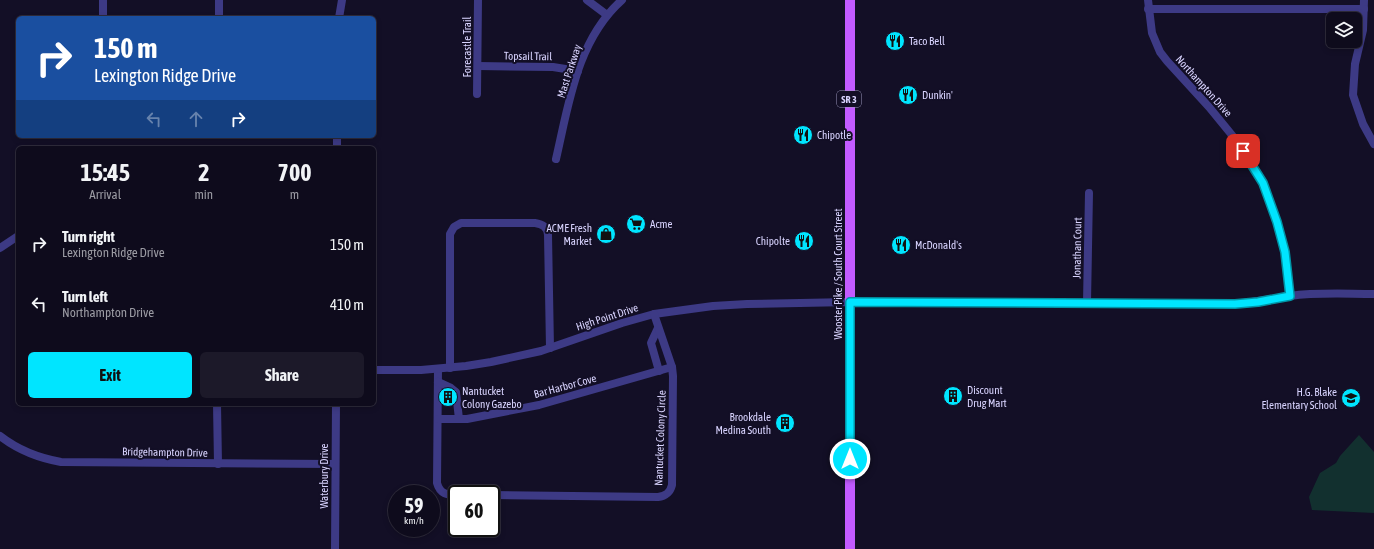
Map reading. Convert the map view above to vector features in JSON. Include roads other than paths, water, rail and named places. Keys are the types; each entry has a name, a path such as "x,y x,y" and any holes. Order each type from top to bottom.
{"main road":[{"name":"Wooster Pike / South Court Street","path":"850,0 850,549"}],"street":[{"path":"103,0 103,16"},
{"path":"219,0 219,16"},
{"path":"339,16 342,0"},
{"name":"Forecastle Trail","path":"478,0 478,94"},
{"path":"587,0 607,15"},
{"name":"Mast Parkway","path":"556,159 583,55 591,39 607,15 622,0"},
{"name":"Northampton Drive","path":"1148,0 1152,33 1160,52 1236,140 1263,183 1277,222 1285,252 1290,296"},
{"path":"1364,0 1363,30 1355,64 1353,95 1362,124 1374,144"},
{"path":"1148,9 1364,9"},
{"name":"Topsail Trail","path":"478,66 553,67 578,71"},
{"name":"Jonathan Court","path":"1087,303 1089,193"},
{"path":"450,368 450,234 454,227 461,223 535,223 546,228 548,235 550,348"},
{"path":"0,248 16,237"},
{"name":"High Point Drive","path":"376,370 438,369 497,361 550,348 622,323 654,314 713,306 850,302 1235,304 1258,302 1290,296 1320,294 1374,294"},
{"name":"Nantucket Colony Circle","path":"500,495 658,497 668,494 672,485 673,376 672,367 654,314"},
{"path":"658,328 651,343 658,372"},
{"name":"Bar Harbor Cove","path":"438,419 469,419 539,405 672,367"},
{"path":"438,369 438,487 443,493 448,495"},
{"path":"438,382 456,392 459,419"},
{"path":"217,406 218,464"},
{"name":"Waterbury Drive","path":"335,549 336,406"},
{"name":"Bridgehampton Drive","path":"0,436 19,449 33,455 61,462 335,464"}],"place":[{"name":"Taco Bell","path":"895,41"},
{"name":"Dunkin'","path":"908,95"},
{"name":"Chipotle","path":"803,135"},
{"name":"Acme","path":"636,224"},
{"name":"ACME Fresh Market","path":"606,234"},
{"name":"Chipolte","path":"804,241"},
{"name":"McDonald's","path":"901,245"},
{"name":"Discount Drug Mart","path":"953,396"},
{"name":"Nantucket Colony Gazebo","path":"448,397"},
{"name":"H.G. Blake Elementary School","path":"1351,398"},
{"name":"Brookdale Medina South","path":"785,423"}]}
